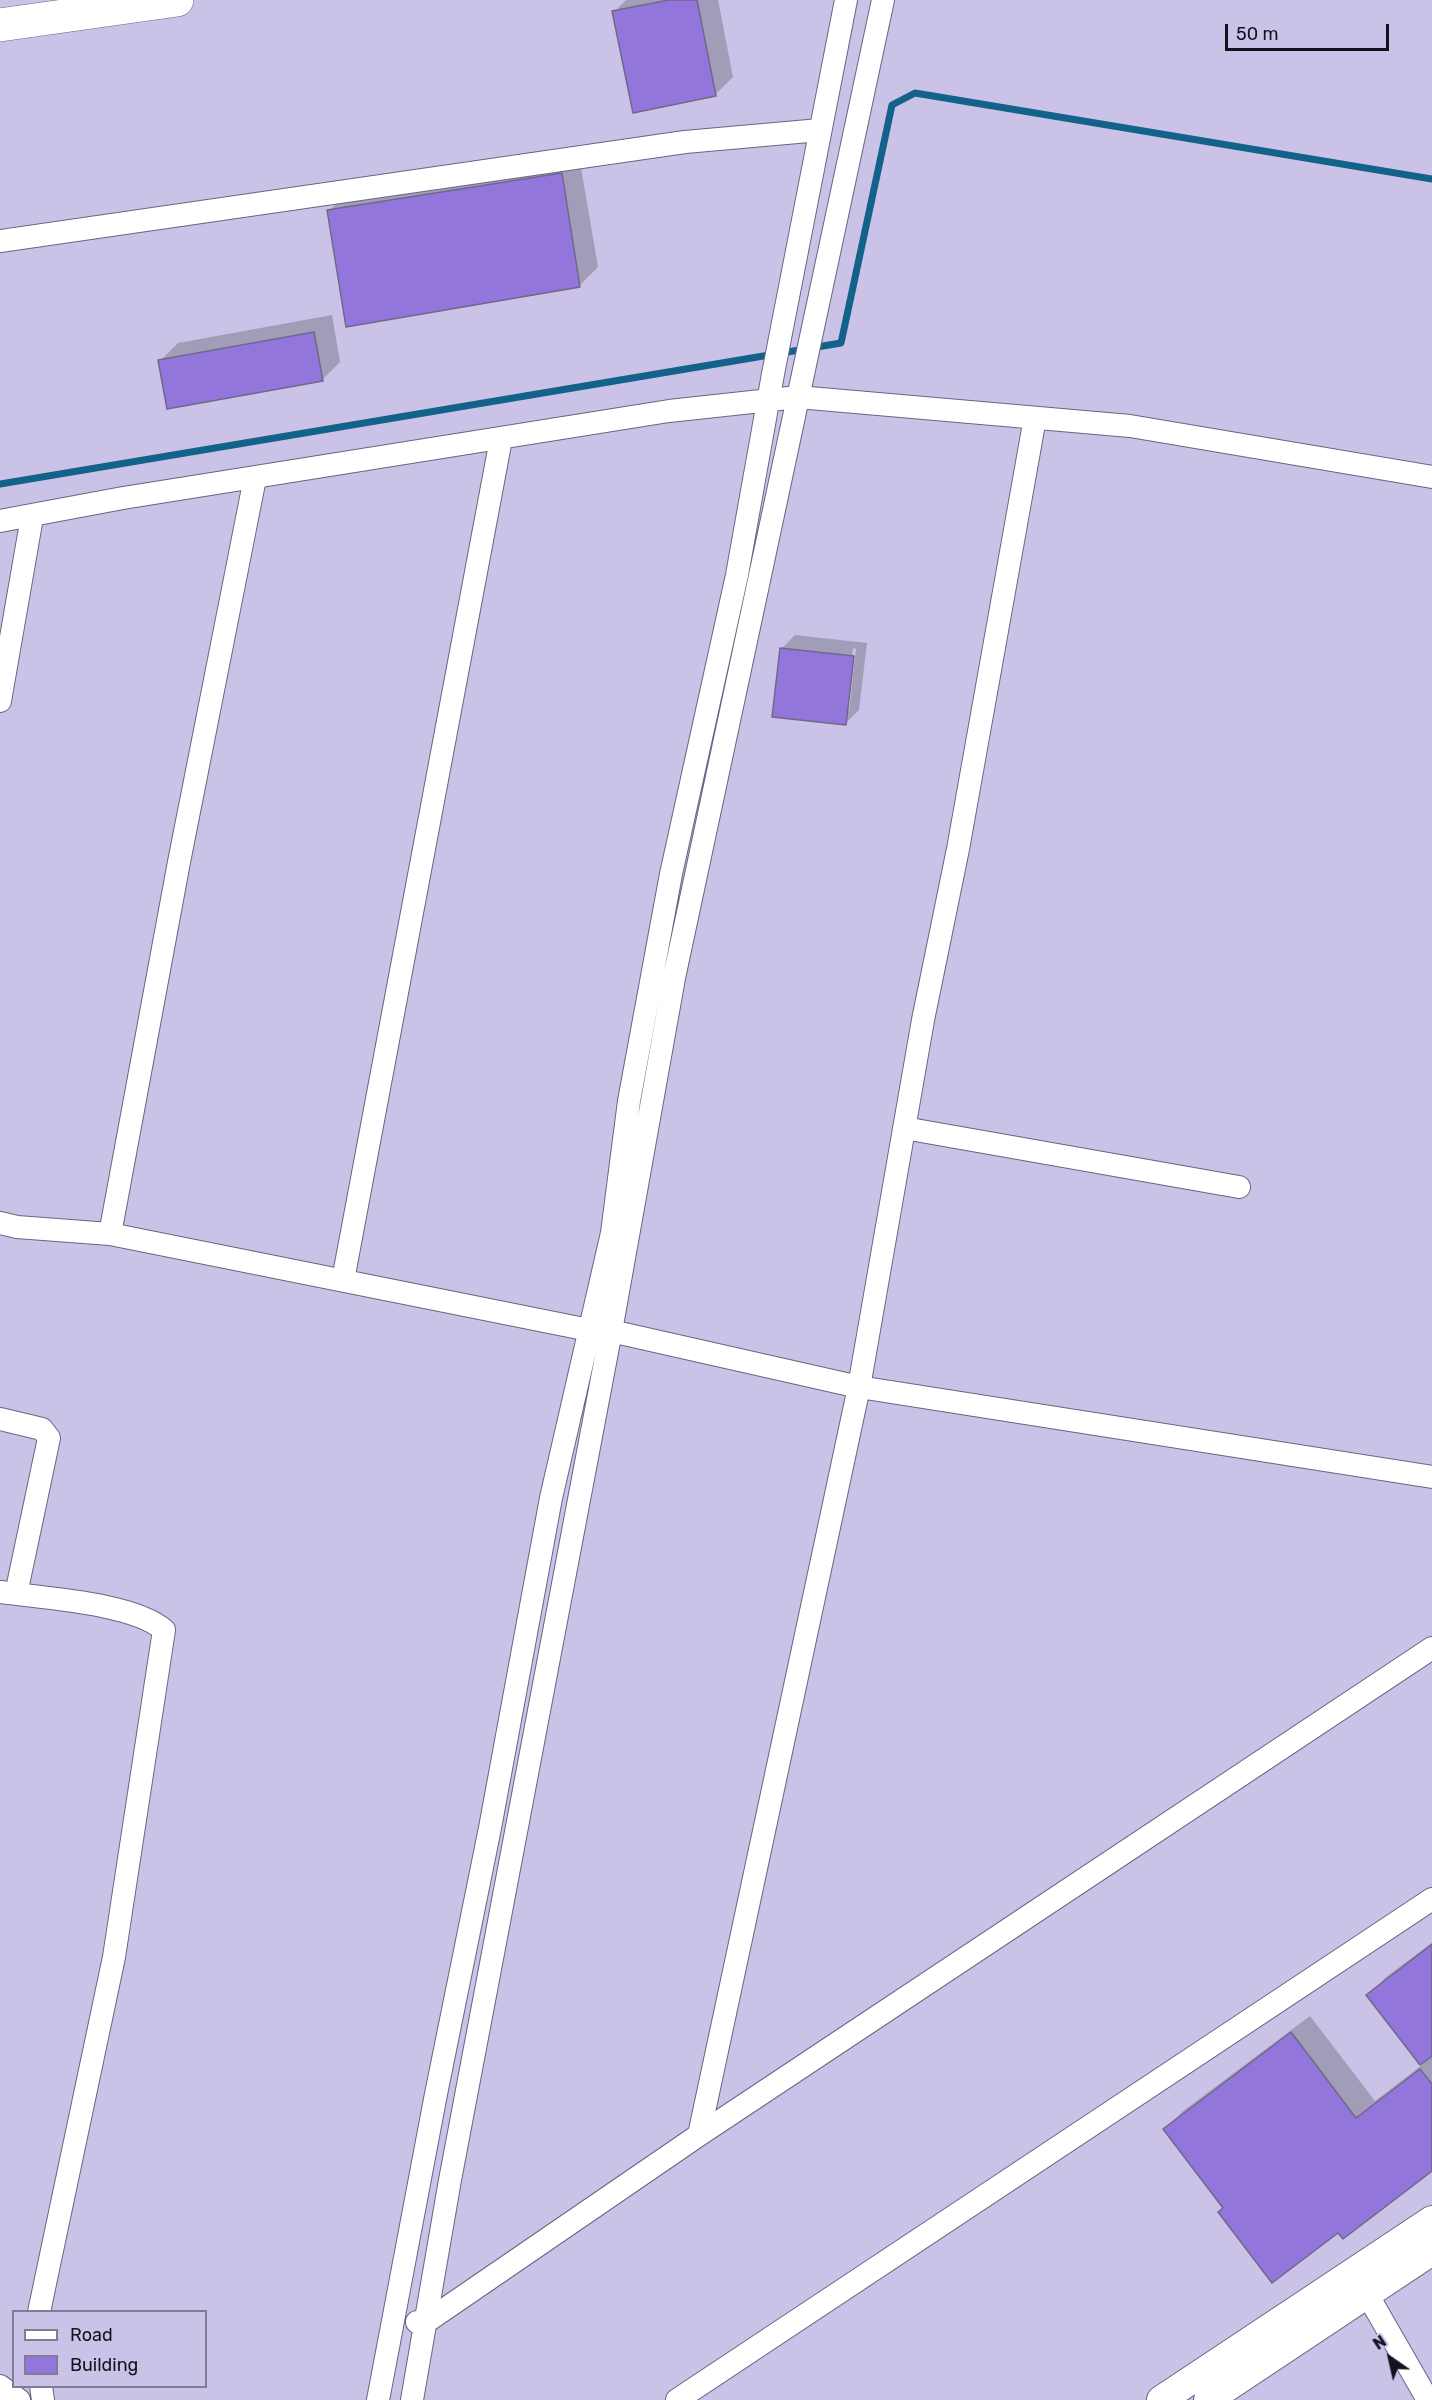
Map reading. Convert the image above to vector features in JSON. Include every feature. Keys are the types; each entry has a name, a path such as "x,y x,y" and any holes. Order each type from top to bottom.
{"highway":[{"path":"0,25 177,0"}],"main road":[{"path":"1208,2400 1358,2284 1432,2220"},
{"path":"1161,2400 1358,2284 1432,2251"}],"street":[{"path":"378,2400 436,2094 490,1828 551,1498 600,1331 629,1101 669,885 737,575 846,0"},
{"path":"412,2400 600,1331 883,0"},
{"path":"0,242 685,142 820,130"},
{"path":"0,521 32,517 123,498 669,411 798,397 1130,426 1432,477"},
{"path":"699,2135 859,1387 904,1128 1035,418"},
{"path":"343,1280 501,439"},
{"path":"110,1234 177,873 255,478"},
{"path":"0,701 32,517"},
{"path":"904,1128 1239,1187"},
{"path":"0,1223 17,1227 110,1234 600,1331 859,1387 1432,1477"},
{"path":"0,1419 42,1429 49,1438 8,1593 129,1611 156,1623 164,1630 114,1957 39,2310"},
{"path":"394,2322 426,2322 699,2135 1432,1648"},
{"path":"677,2400 1432,1899"},
{"path":"1358,2284 1428,2400"},
{"path":"0,2386 19,2400"}],"building":[{"path":"669,0 697,0 716,96 633,113 612,11"},
{"path":"562,173 580,287 346,327 327,210"},
{"path":"314,332 323,381 167,409 158,360"},
{"path":"780,648 854,656 846,725 772,717"},
{"path":"1432,1944 1432,2056 1420,2065 1366,1995"},
{"path":"1291,2032 1356,2118 1420,2069 1432,2084 1432,2171 1343,2239 1338,2233 1272,2283 1218,2212 1223,2208 1163,2129"}],"waterway":[{"path":"0,484 841,343 892,105 915,93 1432,179"}]}
